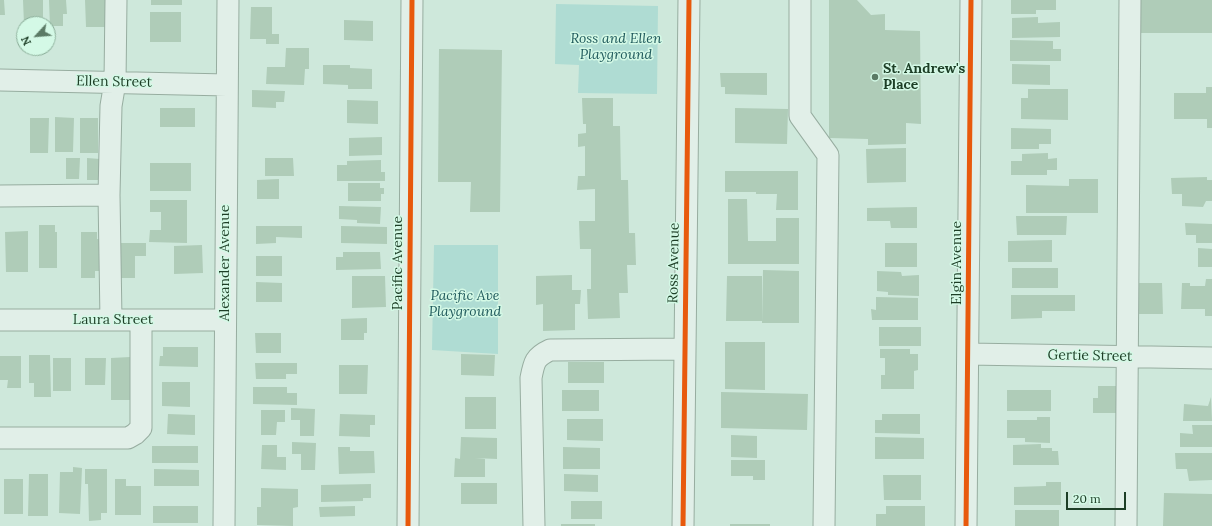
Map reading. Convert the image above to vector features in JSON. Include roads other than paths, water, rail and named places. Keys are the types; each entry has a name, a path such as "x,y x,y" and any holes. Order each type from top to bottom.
{"street":[{"path":"111,320 109,195 111,106 115,82 116,0"},
{"name":"Alexander Avenue","path":"224,526 228,0"},
{"name":"Pacific Avenue","path":"408,526 412,0"},
{"name":"Ross Avenue","path":"683,526 689,0"},
{"path":"800,0 800,116 828,155 824,526"},
{"name":"Elgin Avenue","path":"966,526 971,0"},
{"path":"1126,526 1130,0"},
{"name":"Ellen Street","path":"0,80 227,85"},
{"path":"0,196 109,195"},
{"name":"Laura Street","path":"0,320 225,320"},
{"path":"0,438 128,438 135,434 141,428 141,320"},
{"path":"534,526 531,378 533,366 539,355 550,350 685,349"},
{"name":"Gertie Street","path":"968,354 1212,358"}],"place":[{"name":"St. Andrew's Place","path":"875,77"}],"park label":[{"name":"Ross and Ellen Playground","path":"616,48"},
{"name":"Pacific Ave Playground","path":"465,304"}]}
